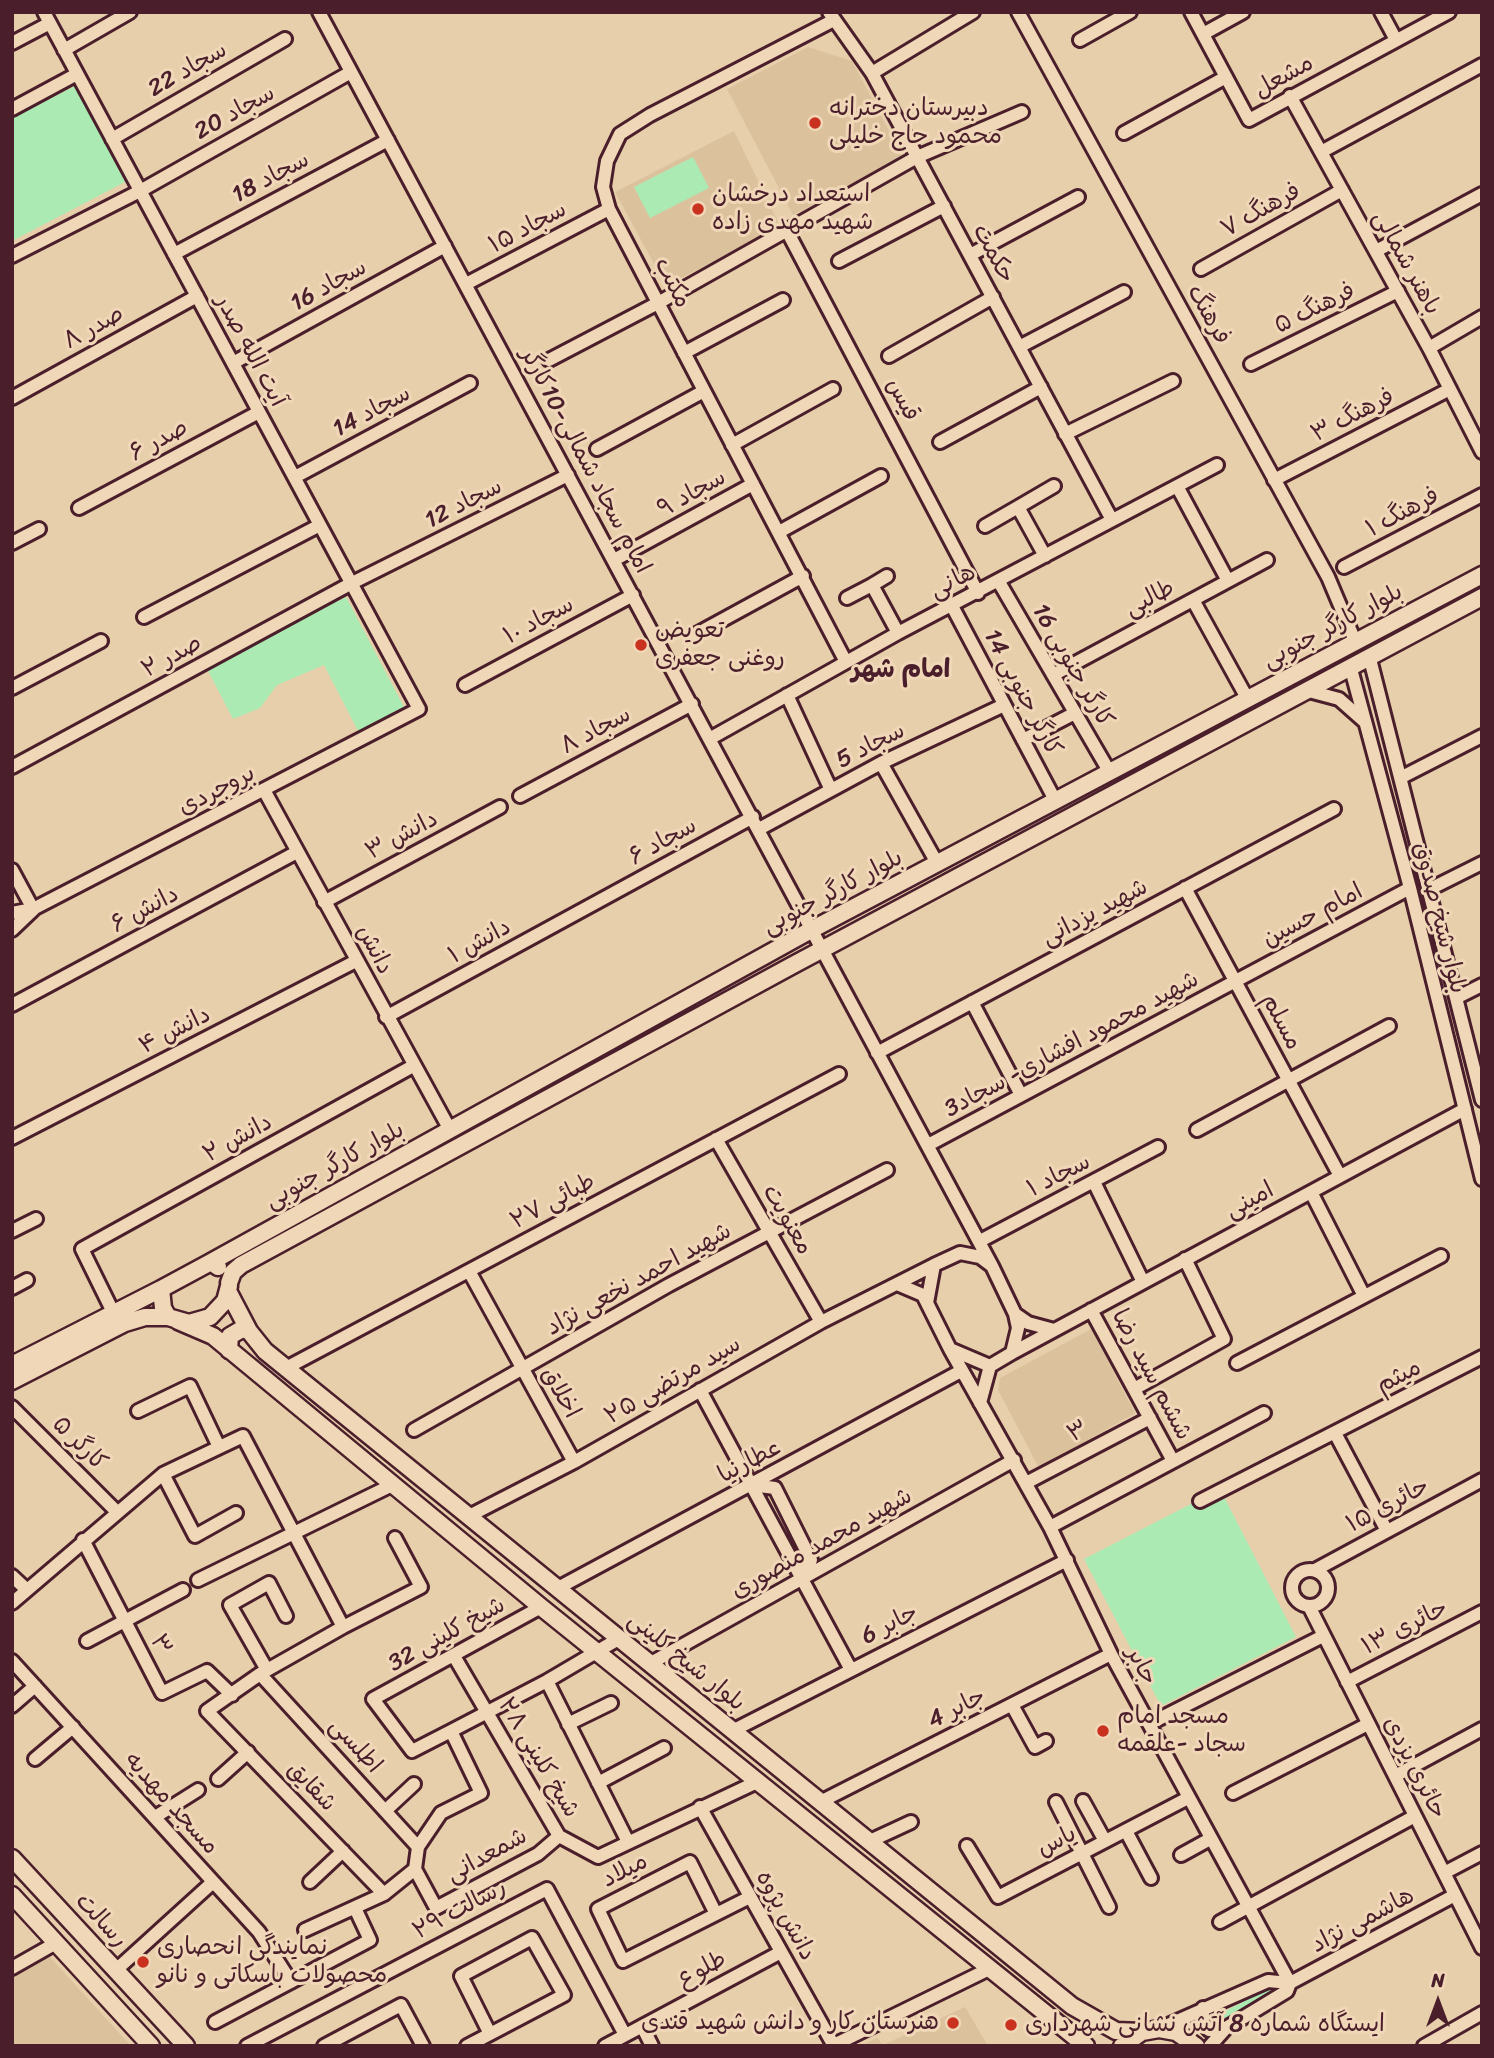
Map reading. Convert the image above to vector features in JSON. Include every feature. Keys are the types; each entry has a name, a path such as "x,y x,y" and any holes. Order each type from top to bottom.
{"main road":[{"name":"بلوار کارگر جنوبی","path":"211,1262 811,930 1482,575"},
{"name":"بلوار کارگر جنوبی","path":"229,1287 233,1272 242,1265 822,950 1482,597"},
{"path":"1355,641 1370,659"},
{"path":"1351,669 1355,641"},
{"path":"12,1365 211,1262 229,1287 219,1310 210,1317 189,1323 145,1317 125,1323 12,1381"},
{"name":"بلوار شیخ کلینی","path":"229,1287 249,1331 265,1351 1072,2006 1116,2031 1142,2032"},
{"path":"160,1289 160,1299 173,1319"},
{"name":"بلوار شیخ کلینی","path":"173,1319 213,1336 541,1607 1086,2046"},
{"path":"229,1350 229,1336 242,1329 249,1331"},
{"name":"رسالت","path":"12,1858 186,2046"},
{"name":"رسالت","path":"12,1895 151,2046"},
{"path":"991,1968 1009,1954"},
{"path":"1122,2046 1142,2032 1159,2029 1176,2032 1196,2046"}],"street":[{"path":"64,50 130,12"},
{"name":"امام سجاد شمالی-10کارگر","path":"319,12 992,1266"},
{"path":"872,73 973,12"},
{"name":"فرهنگ","path":"1018,12 1328,577 1355,641"},
{"path":"1080,40 1130,12"},
{"name":"مشعل","path":"1191,12 1249,120 1449,12"},
{"path":"1203,34 1243,12"},
{"path":"1381,12 1396,40"},
{"name":"حکمت","path":"832,16 872,73 1112,520"},
{"name":"مکتب","path":"832,16 620,134 607,161 603,187 609,209 846,662"},
{"path":"12,43 47,18"},
{"name":"آیت الله صدر","path":"47,18 419,709"},
{"name":"سجاد 22","path":"112,139 285,39"},
{"path":"1321,152 1482,65"},
{"name":"سجاد 20","path":"12,256 140,191 351,72"},
{"path":"12,109 77,74"},
{"path":"1124,133 1226,77"},
{"name":"باهنر شمالی","path":"1290,96 1480,444"},
{"path":"549,360 658,303 917,157 1022,113"},
{"name":"سجاد 18","path":"174,254 388,140"},
{"name":"فرهنگ ۷","path":"1201,269 1342,190"},
{"path":"1376,251 1482,194"},
{"path":"970,255 1078,197"},
{"path":"839,261 944,206"},
{"name":"سجاد ۱۵","path":"466,284 609,209"},
{"name":"قیس","path":"786,229 864,371 978,593"},
{"name":"سجاد 16","path":"233,363 445,246"},
{"name":"فرهنگ ۵","path":"1251,364 1398,291"},
{"path":"1019,347 1124,292"},
{"name":"صدر ۸","path":"12,398 197,296"},
{"path":"889,356 993,297"},
{"path":"684,353 783,300"},
{"path":"1429,348 1482,317"},
{"path":"1065,434 1173,381"},
{"name":"سجاد 14","path":"295,477 470,383"},
{"path":"940,442 1041,387"},
{"path":"733,445 833,389"},
{"name":"فرهنگ ۳","path":"1274,480 1450,389"},
{"path":"597,449 704,391"},
{"name":"صدر ۶","path":"79,508 259,412"},
{"name":"هانی","path":"710,738 898,634 1217,465"},
{"name":"سجاد 12","path":"352,583 568,475"},
{"path":"779,532 881,476"},
{"name":"سجاد ۹","path":"614,560 753,484"},
{"path":"985,526 1054,486"},
{"path":"1177,486 1228,581"},
{"name":"فرهنگ ۱","path":"1344,567 1482,495"},
{"path":"1018,507 1045,556"},
{"path":"144,617 320,525"},
{"path":"12,543 39,529"},
{"name":"طالبی","path":"1053,675 1266,560"},
{"path":"693,636 803,576"},
{"path":"847,598 887,576"},
{"name":"کارگر جنوبی 16","path":"999,582 1110,771"},
{"name":"صدر ۲","path":"12,767 352,583"},
{"path":"872,585 898,634"},
{"name":"سجاد ۱۰","path":"464,685 633,595"},
{"path":"1193,600 1247,698"},
{"name":"کارگر جنوبی 14","path":"951,606 1055,800"},
{"path":"12,688 101,641"},
{"name":"بلوار شیخ صدوق","path":"1370,659 1482,1100"},
{"name":"بلوار شیخ صدوق","path":"1351,669 1410,888 1482,1179"},
{"path":"1308,691 1339,699 1367,724"},
{"path":"787,695 831,790"},
{"name":"سجاد ۸","path":"520,796 692,704"},
{"name":"سجاد 5","path":"759,829 881,763 1004,705"},
{"name":"بروجردی","path":"12,913 33,909 419,709"},
{"path":"1023,740 1075,713"},
{"path":"1402,778 1482,736"},
{"path":"881,763 937,863"},
{"name":"دانش","path":"264,790 449,1128"},
{"name":"دانش ۳","path":"324,902 500,807"},
{"name":"شهید یزدانی","path":"877,1053 1334,809"},
{"name":"سجاد ۶","path":"594,904 752,817"},
{"name":"دانش ۶","path":"12,1005 297,852"},
{"path":"1430,889 1482,863"},
{"path":"12,870 33,909"},
{"name":"مسلم","path":"1185,888 1340,1176"},
{"name":"امام حسین","path":"1235,981 1410,888"},
{"name":"دانش ۱","path":"386,1017 594,904"},
{"name":"بروجردی","path":"12,930 33,909"},
{"name":"دانش ۴","path":"12,1138 356,961"},
{"name":"شهید محمود افشاری- سجاد3","path":"928,1145 1235,981"},
{"path":"1457,998 1482,985"},
{"path":"972,1002 1021,1095"},
{"path":"1197,1130 1389,1026"},
{"name":"دانش ۲","path":"114,1311 82,1249 413,1066"},
{"name":"طبائی ۲۷","path":"286,1368 839,1074"},
{"name":"امینی","path":"1012,1353 1465,1109"},
{"name":"معنویت","path":"716,1139 821,1322"},
{"name":"سجاد ۱","path":"980,1241 1158,1147"},
{"name":"شهید احمد نخعی نژاد","path":"414,1430 669,1285 887,1170"},
{"path":"1094,1182 1143,1282"},
{"path":"1311,1192 1364,1296"},
{"path":"12,1231 36,1219"},
{"path":"960,1253 968,1233 968,1221"},
{"path":"927,1303 934,1265 960,1253 980,1256 992,1266 1015,1314 1018,1328 1012,1353 990,1366 980,1403"},
{"path":"1237,1363 1441,1256"},
{"path":"1134,1389 1224,1339 1185,1259"},
{"name":"۲۵ سید مرتضی","path":"469,1516 574,1462 821,1322 934,1265"},
{"name":"اخلاق","path":"469,1271 574,1462"},
{"path":"12,1288 27,1280"},
{"path":"897,1284 923,1295 950,1349 990,1366"},
{"name":"ششم سید رضا","path":"1091,1310 1173,1461"},
{"path":"1015,1314 1028,1323 1054,1330"},
{"name":"جابر","path":"950,1349 1050,1527 1111,1654 1290,1983"},
{"name":"میثم","path":"1199,1501 1482,1357"},
{"name":"عطارنیا","path":"558,1588 961,1371"},
{"path":"138,1411 190,1385 219,1447"},
{"path":"700,1390 850,1668"},
{"name":"کارگر ۵","path":"12,1407 116,1511"},
{"path":"1050,1527 1264,1413"},
{"name":"۳","path":"1026,1483 1150,1419"},
{"path":"1335,1433 1387,1531"},
{"path":"12,1603 116,1511 163,1474 243,1436 343,1627"},
{"name":"شهید محمد منصوری","path":"651,1663 1014,1460"},
{"path":"163,1474 195,1536 236,1513"},
{"name":"حائری ۱۵","path":"1315,1570 1482,1480"},
{"path":"198,1580 392,1485"},
{"path":"751,1485 775,1488 811,1560 802,1580"},
{"path":"232,1695 264,1672 421,1587 395,1538"},
{"name":"۳","path":"83,1540 162,1693 207,1671 232,1695"},
{"name":"جابر 6","path":"734,1730 850,1668 1067,1560"},
{"path":"1315,1570 1325,1576 1328,1593 1315,1605 1309,1606 1293,1597 1292,1584 1297,1574 1315,1570"},
{"path":"12,1576 27,1590"},
{"name":"اطلسی","path":"286,1616 269,1583 230,1605 264,1672 418,1847"},
{"path":"87,1641 183,1590"},
{"name":"حائری یزدی","path":"1309,1606 1482,1948"},
{"name":"شیخ کلینی 32","path":"451,1731 412,1751 373,1699 541,1607"},
{"name":"حائری ۱۳","path":"1347,1682 1482,1612"},
{"path":"1149,1724 1323,1636"},
{"path":"305,1930 384,1894 415,1869 418,1847 441,1813 481,1793 451,1731 547,1682 620,1638"},
{"name":"جابر 4","path":"822,1801 1111,1654"},
{"name":"شیخ کلینی ۲۸","path":"454,1656 559,1836 598,1857 759,1781"},
{"name":"مسجد مهدیه","path":"12,1661 259,1933 291,1982"},
{"path":"547,1682 628,1842"},
{"path":"12,1706 35,1686"},
{"name":"شقایق","path":"232,1695 207,1711 384,1894"},
{"path":"568,1724 611,1703"},
{"path":"1012,1705 1035,1747 1046,1741"},
{"path":"1233,1793 1368,1724"},
{"path":"35,1759 73,1727"},
{"path":"1395,1776 1482,1730"},
{"path":"598,1783 664,1748"},
{"path":"218,1779 248,1752"},
{"path":"385,1811 414,1784"},
{"path":"155,1818 198,1790"},
{"name":"یاس","path":"967,1846 998,1897 1188,1798"},
{"path":"1083,1801 1105,1842"},
{"path":"1056,1802 1109,1907"},
{"name":"دانش پژوه","path":"700,1807 834,2046"},
{"path":"1220,1922 1415,1816"},
{"path":"870,1841 911,1822"},
{"path":"1126,1830 1151,1878"},
{"name":"شمعدانی","path":"415,1869 436,1908 537,1854 559,1836"},
{"path":"1181,1855 1210,1839"},
{"path":"310,1882 343,1851"},
{"path":"1444,1873 1482,1853"},
{"name":"میلاد","path":"716,1914 690,1861 597,1909 623,1961 750,1897"},
{"path":"116,1970 213,1882"},
{"name":"رسالت ۲۹","path":"254,2044 547,1889 625,2035"},
{"name":"هاشمی نژاد","path":"1290,1983 1455,1895"},
{"path":"215,2022 370,1940 355,1908"},
{"path":"467,2046 491,2034 564,1995 531,1938 461,1976 491,2034"},
{"path":"12,1968 57,1943"},
{"name":"طلوع","path":"605,2046 781,1952"},
{"path":"834,2046 991,1968"},
{"path":"1159,2029 1268,1981 1290,1983 1287,1991 1226,2028 1210,2046"},
{"path":"324,2046 401,2005 423,2046"},
{"path":"1203,2008 1203,2023 1209,2030 1226,2028"},
{"path":"1423,2046 1482,2013"},
{"path":"642,2026 652,2046"}],"shaded area":[{"name":"دبيرستان دخترانه محمود حاج خلیلی","path":"808,47 852,61 903,157 793,215 727,89"},
{"name":"استعداد درخشان شهید مهدی زاده","path":"734,131 780,226 666,286 615,192"},
{"path":"1091,1329 1135,1413 1039,1468 998,1390 1000,1378"},
{"path":"49,1956 131,2046 12,2046 12,1976"},
{"name":"هنرستان کار و دانش شهید قندی","path":"965,2007 988,2046 860,2046 877,2038 883,2045"}],"green space":[{"path":"75,86 125,182 12,241 12,118"},
{"path":"693,157 709,188 650,218 634,187"},
{"path":"346,597 404,707 358,731 324,665 277,685 260,708 233,719 206,667"},
{"path":"1220,1489 1296,1637 1161,1706 1084,1559"},
{"path":"1279,1983 1280,1988 1216,2023 1213,2021 1216,2016"}],"place":[{"name":"دبيرستان دخترانه محمود حاج خلیلی","path":"815,123"},
{"name":"استعداد درخشان شهید مهدی زاده","path":"698,209"},
{"name":"تعویض روغنی جعفری","path":"641,645"},
{"name":"مسجد امام سجاد -علقمه","path":"1103,1731"},
{"name":"نمایندگی انحصاری محصولات باسکاتی و نانو","path":"143,1962"},
{"name":"هنرستان کار و دانش شهید قندی","path":"953,2023"},
{"name":"ایستگاه شماره 8 آتش نشانی شهرداری","path":"1011,2025"}],"district":[{"name":"امام شهر","path":"901,670"}]}
